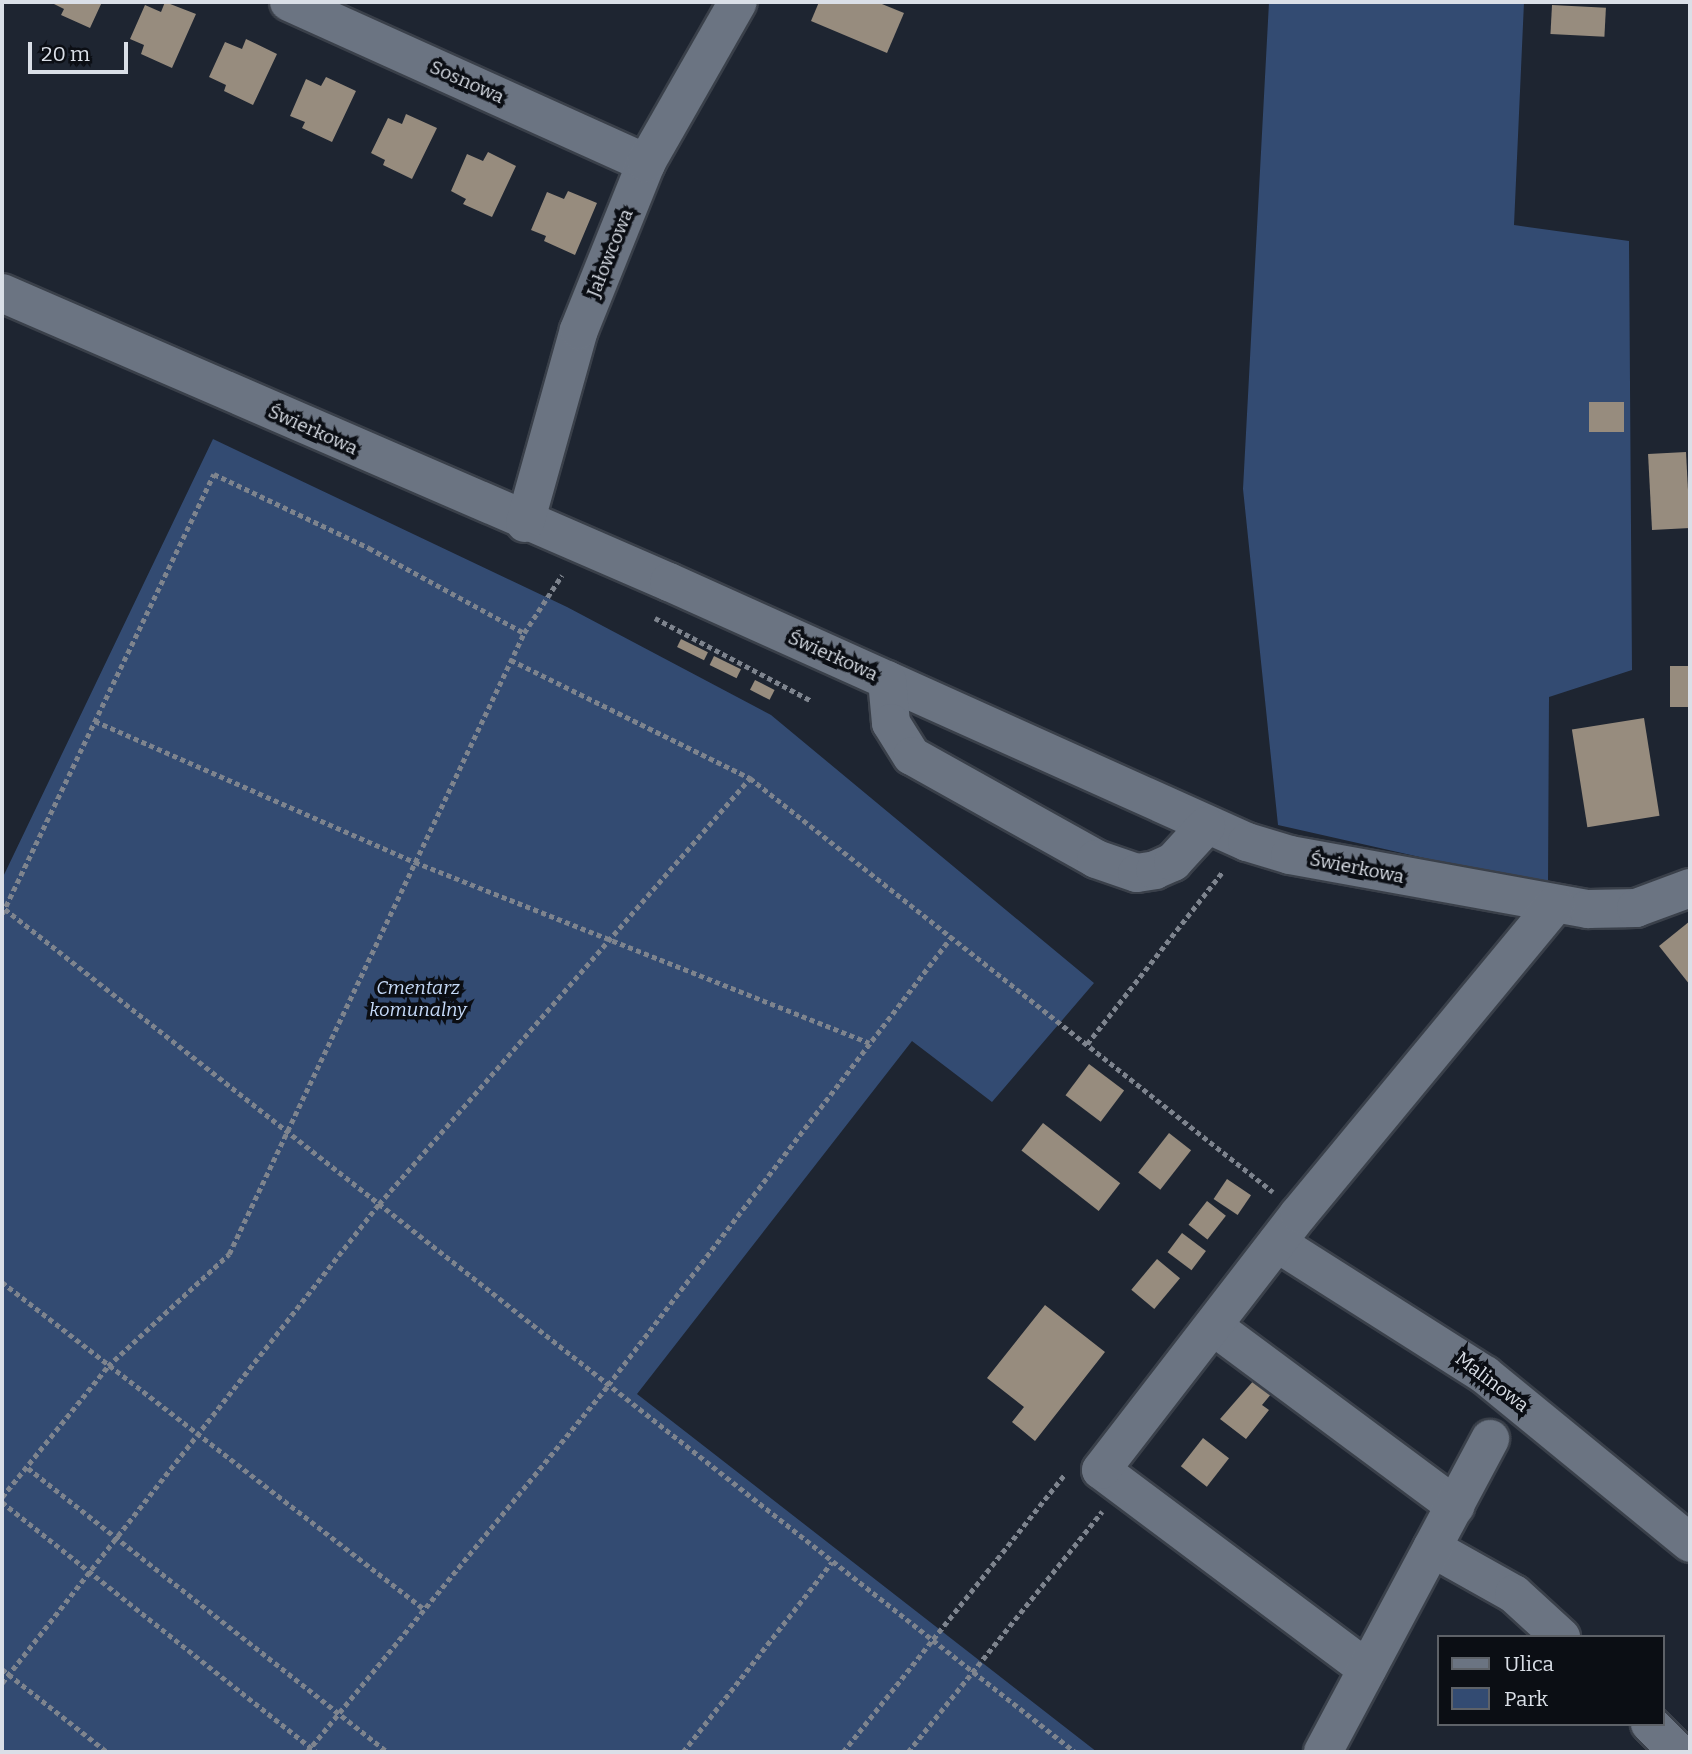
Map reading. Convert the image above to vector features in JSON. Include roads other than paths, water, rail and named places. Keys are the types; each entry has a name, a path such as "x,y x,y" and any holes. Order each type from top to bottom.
{"street":[{"name":"Sosnowa","path":"289,2 646,163"},
{"name":"Jałowcowa","path":"525,523 579,330 646,163 738,2"},
{"name":"Świerkowa","path":"2,293 887,680 1206,826 1290,855 1555,905 1636,908 1690,888"},
{"path":"887,680 891,723 912,756 1096,859 1137,873 1155,870 1173,862 1206,826"},
{"path":"1367,1669 1101,1470 1278,1243 1555,905"},
{"name":"Malinowa","path":"1278,1243 1485,1375 1690,1543"},
{"path":"1213,1326 1455,1506"},
{"path":"1322,1752 1490,1439"},
{"path":"1432,1548 1514,1594 1559,1635"},
{"path":"1652,1726 1678,1752"}],"park label":[{"name":"Cmentarz komunalny","path":"418,999"}]}
